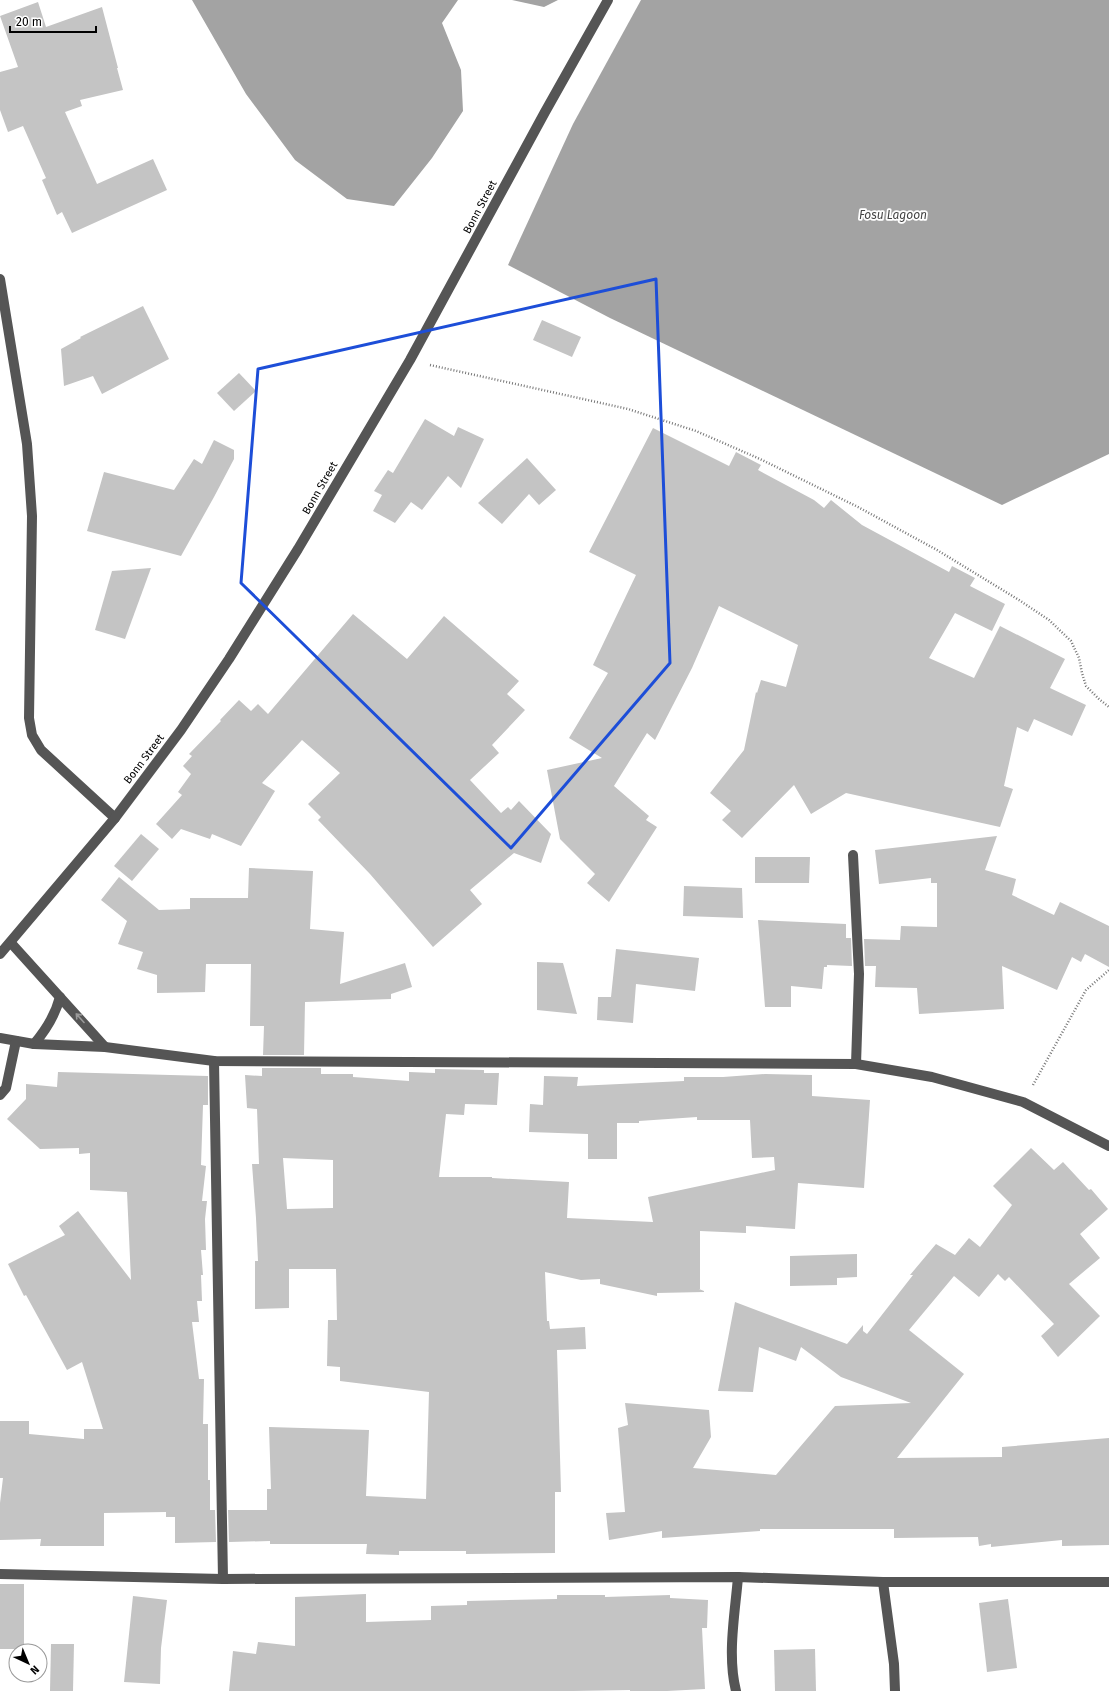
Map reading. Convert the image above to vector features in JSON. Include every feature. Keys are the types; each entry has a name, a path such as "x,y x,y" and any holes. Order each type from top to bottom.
{"street":[{"name":"Bonn Street","path":"0,954 115,818 181,730 229,659 298,549 410,360 545,112 608,0"},
{"path":"0,279 27,444 32,516 29,718 32,735 40,750 115,818"},
{"path":"853,856 860,974 856,1064"},
{"path":"11,942 105,1047"},
{"path":"34,1044 49,1025 57,1010 60,997"},
{"path":"0,1038 34,1044 105,1047 214,1061 856,1064 932,1077 1023,1102 1109,1146"},
{"path":"0,1095 6,1088 16,1041"},
{"path":"214,1061 223,1579"},
{"path":"0,1574 223,1579 738,1577 882,1582 1109,1582"},
{"path":"736,1691 733,1681 732,1646 738,1577"},
{"path":"882,1582 894,1664 895,1691"}],"path":[{"path":"410,360 628,409 696,431 760,459 837,497 937,550 1019,600 1048,620 1071,641 1079,658 1086,686 1109,707"},
{"path":"1023,1102 1086,990 1109,970"}],"highlighted area":[{"path":"656,279 670,663 511,848 241,583 258,369"}],"water":[{"path":"192,0 458,0 442,23 461,70 463,111 432,158 394,206 347,199 295,160 246,94"},
{"path":"512,0 558,0 544,7"},
{"name":"Fosu Lagoon","path":"641,0 1109,0 1109,454 1002,505 610,318 508,265 573,124"}],"building":[{"path":"38,2 46,27 102,7 123,90 80,100 82,106 65,112 97,184 153,159 167,190 72,233 62,212 57,215 42,180 46,178 23,126 8,132 0,110 0,72 18,67 0,16"},
{"path":"143,306 169,359 102,394 93,376 64,386 61,349 81,338 80,337"},
{"path":"542,320 581,337 572,357 533,340"},
{"path":"239,373 256,391 234,411 217,393"},
{"path":"425,419 454,436 458,427 484,439 461,488 448,476 422,510 411,502 395,523 373,511 382,495 374,491 388,470 393,473"},
{"path":"653,428 729,466 736,452 761,465 758,470 814,500 824,508 831,500 862,525 949,572 952,566 975,578 970,586 1005,604 992,631 955,613 929,658 974,678 1000,626 1065,659 1050,688 1086,705 1072,736 1034,719 1028,732 1017,727 1004,786 1013,789 1000,827 846,793 811,814 794,785 742,838 722,820 731,811 710,793 744,750 756,692 757,693 761,680 786,687 798,645 719,606 692,668 655,740 647,733 614,786 649,816 646,820 657,827 609,902 587,883 595,874 560,839 547,770 602,758 569,738 608,673 593,665 636,575 589,552"},
{"path":"214,440 234,450 234,459 181,556 87,531 104,472 174,490 194,459 202,464"},
{"path":"527,458 556,490 539,505 529,494 502,524 478,503"},
{"path":"151,568 125,639 95,630 112,571"},
{"path":"353,614 407,659 444,616 519,681 507,694 525,710 492,745 499,753 470,780 501,813 508,807 511,810 519,801 551,834 541,863 514,853 470,890 482,904 433,947 370,874 318,820 321,817 308,804 340,773 302,740 262,783 275,791 241,846 212,834 210,839 181,829 172,839 156,824 182,795 178,792 191,774 183,766 192,756 189,754 221,721 220,720 239,700 251,711 258,704 268,714"},
{"path":"141,834 159,849 132,881 114,866"},
{"path":"997,836 985,870 1016,879 1012,895 1054,915 1060,902 1109,926 1109,967 1085,954 1081,962 1072,957 1057,990 1002,966 1004,1009 919,1014 917,988 875,987 876,966 865,966 864,939 900,940 901,926 937,927 937,883 931,883 931,878 879,884 875,850"},
{"path":"755,857 810,857 809,883 755,883"},
{"path":"249,868 313,871 310,929 344,932 340,984 405,963 412,987 391,994 391,999 305,1002 304,1055 263,1055 264,1026 250,1026 251,964 206,964 205,992 157,993 157,975 137,969 143,952 118,944 127,921 101,900 119,877 159,910 190,909 190,898 248,898"},
{"path":"684,886 742,888 743,918 683,916"},
{"path":"758,920 846,924 846,938 851,938 852,966 827,965 827,967 824,967 822,989 791,986 791,1007 765,1007"},
{"path":"616,949 699,958 695,991 636,984 633,1023 597,1020 598,997 611,997"},
{"path":"537,962 563,963 577,1014 537,1010"},
{"path":"262,1068 321,1068 321,1074 353,1074 353,1077 409,1081 409,1072 435,1073 435,1069 484,1070 484,1073 499,1073 497,1105 465,1104 464,1115 446,1114 439,1177 492,1177 569,1182 567,1218 653,1222 648,1197 775,1170 774,1157 752,1158 750,1120 697,1120 697,1117 639,1121 639,1123 617,1123 617,1159 588,1159 588,1134 529,1132 530,1104 543,1105 544,1076 578,1077 577,1086 684,1081 684,1077 723,1077 765,1074 812,1075 812,1096 870,1100 864,1188 798,1183 795,1229 746,1226 746,1233 700,1231 699,1289 704,1292 657,1293 657,1296 600,1284 600,1279 581,1280 545,1272 547,1321 549,1321 550,1329 585,1327 586,1349 557,1350 561,1492 555,1492 555,1553 466,1554 466,1551 399,1551 399,1555 366,1554 367,1544 270,1544 270,1541 229,1542 228,1510 267,1510 267,1489 271,1489 269,1427 369,1430 366,1496 426,1499 429,1392 340,1381 340,1367 327,1366 328,1320 337,1320 336,1269 289,1269 289,1308 255,1309 255,1261 258,1261 252,1164 259,1164 257,1109 247,1108 245,1075 262,1076","holes":["283,1158 333,1160 333,1208 287,1209"]},
{"path":"58,1072 208,1076 208,1105 203,1105 201,1165 206,1166 202,1201 207,1201 205,1219 206,1250 201,1250 203,1275 201,1275 202,1301 197,1301 199,1322 192,1322 199,1379 204,1379 203,1424 208,1424 208,1480 210,1480 210,1510 215,1510 216,1542 175,1543 175,1517 166,1517 166,1512 104,1513 104,1546 40,1546 41,1539 0,1540 0,1503 3,1478 0,1478 0,1421 29,1421 29,1434 84,1439 84,1429 103,1429 82,1362 67,1370 26,1295 24,1296 8,1264 65,1235 59,1226 78,1211 131,1280 127,1192 90,1190 90,1153 79,1154 79,1148 40,1149 7,1119 26,1099 26,1084 57,1087"},
{"path":"1031,1148 1054,1170 1063,1162 1089,1190 1091,1189 1108,1209 1080,1234 1100,1258 1069,1284 1100,1316 1058,1357 1041,1336 1054,1324 1009,1277 1005,1281 998,1274 979,1297 954,1276 909,1330 964,1374 897,1458 1002,1457 1002,1447 1109,1438 1109,1545 1062,1546 1062,1540 991,1547 991,1544 979,1546 978,1537 894,1538 894,1529 760,1529 760,1531 662,1538 662,1531 609,1540 606,1513 625,1512 618,1428 628,1425 625,1403 709,1410 711,1437 693,1468 776,1475 835,1406 911,1403 841,1377 801,1347 796,1361 759,1347 753,1392 718,1391 735,1302 847,1344 863,1325 863,1331 867,1334 913,1275 910,1275 936,1244 955,1255 969,1238 980,1247 1012,1205 993,1186"},
{"path":"857,1254 857,1277 837,1278 837,1285 790,1286 790,1256"},
{"path":"0,1584 24,1584 24,1643 8,1643 8,1649 0,1649"},
{"path":"366,1594 366,1622 431,1620 431,1606 467,1605 467,1601 557,1599 557,1595 605,1595 605,1597 670,1595 670,1598 708,1600 707,1628 702,1628 705,1689 667,1691 229,1691 233,1651 256,1654 258,1642 295,1646 295,1597"},
{"path":"133,1596 167,1600 161,1648 160,1684 124,1682"},
{"path":"1008,1599 1017,1668 987,1672 979,1603"},
{"path":"51,1644 74,1644 73,1691 50,1691"},
{"path":"815,1649 816,1691 775,1691 774,1650"}]}
